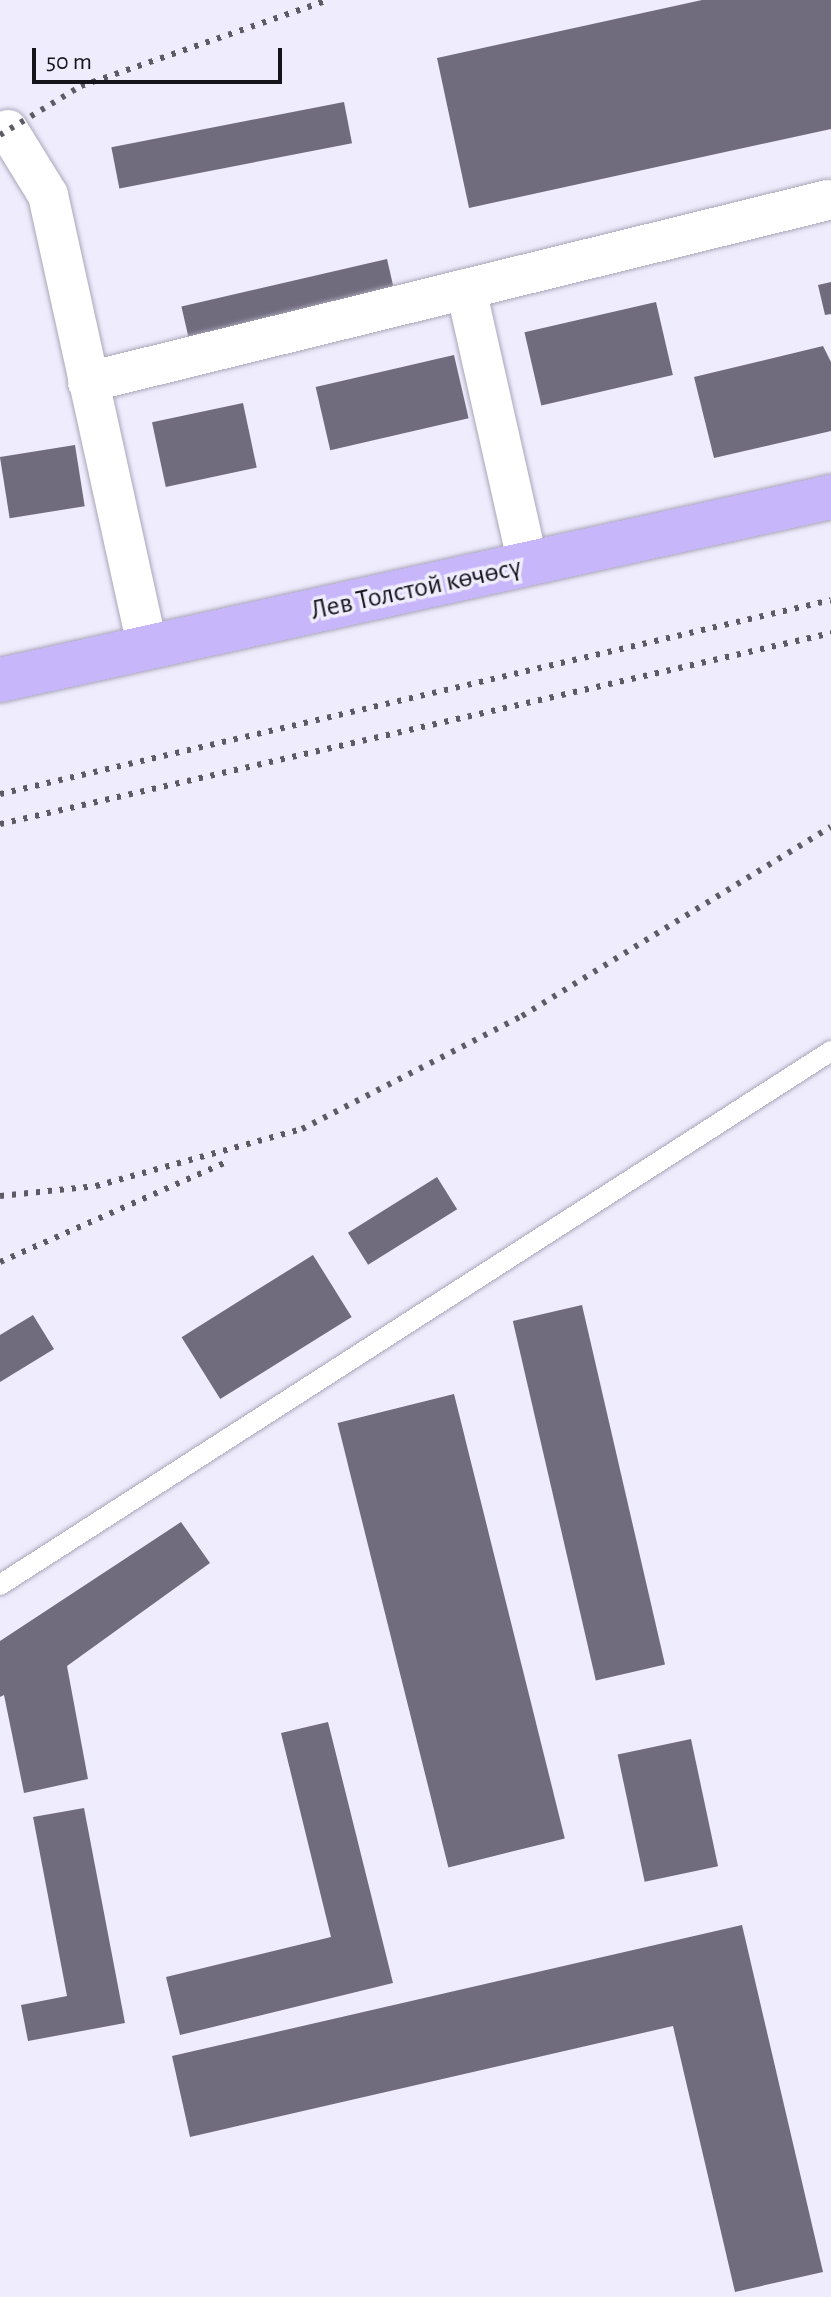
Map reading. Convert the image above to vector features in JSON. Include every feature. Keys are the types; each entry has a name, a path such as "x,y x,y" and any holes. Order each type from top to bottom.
{"main road":[{"name":"Лев Толстой көчөсү","path":"0,680 831,497"}],"street":[{"path":"4,127 48,195 148,648"},
{"path":"88,382 828,200"},
{"path":"466,289 528,564"}],"lane":[{"path":"0,1585 831,1051"}],"building":[{"path":"702,0 831,0 831,129 469,208 437,58"},
{"path":"344,102 352,143 119,188 111,147"},
{"path":"387,259 394,289 188,337 181,306"},
{"path":"831,282 831,314 825,315 818,285"},
{"path":"656,302 673,375 541,405 524,332"},
{"path":"823,346 831,362 831,431 714,458 694,377"},
{"path":"454,355 469,418 330,450 316,387"},
{"path":"243,403 257,468 166,487 152,422"},
{"path":"75,445 85,506 10,518 0,457"},
{"path":"437,1177 457,1209 368,1265 348,1233"},
{"path":"313,1255 352,1317 220,1399 182,1337"},
{"path":"582,1305 665,1665 596,1681 513,1321"},
{"path":"33,1315 54,1349 0,1382 0,1335"},
{"path":"454,1394 565,1838 448,1867 338,1423"},
{"path":"181,1522 210,1563 67,1666 88,1779 24,1793 4,1695 0,1697 0,1641"},
{"path":"328,1722 393,1983 180,2035 166,1977 331,1937 281,1733"},
{"path":"691,1739 718,1866 645,1882 618,1755"},
{"path":"84,1808 125,2023 28,2041 21,2005 67,1996 33,1817"},
{"path":"742,1925 823,2272 735,2292 673,2026 190,2137 172,2056"}],"railway":[{"path":"0,135 81,86 328,0"},
{"path":"0,794 831,600"},
{"path":"0,824 831,633"},
{"path":"0,1196 96,1186 302,1129 522,1016 831,827"},
{"path":"0,1262 229,1161"}]}
